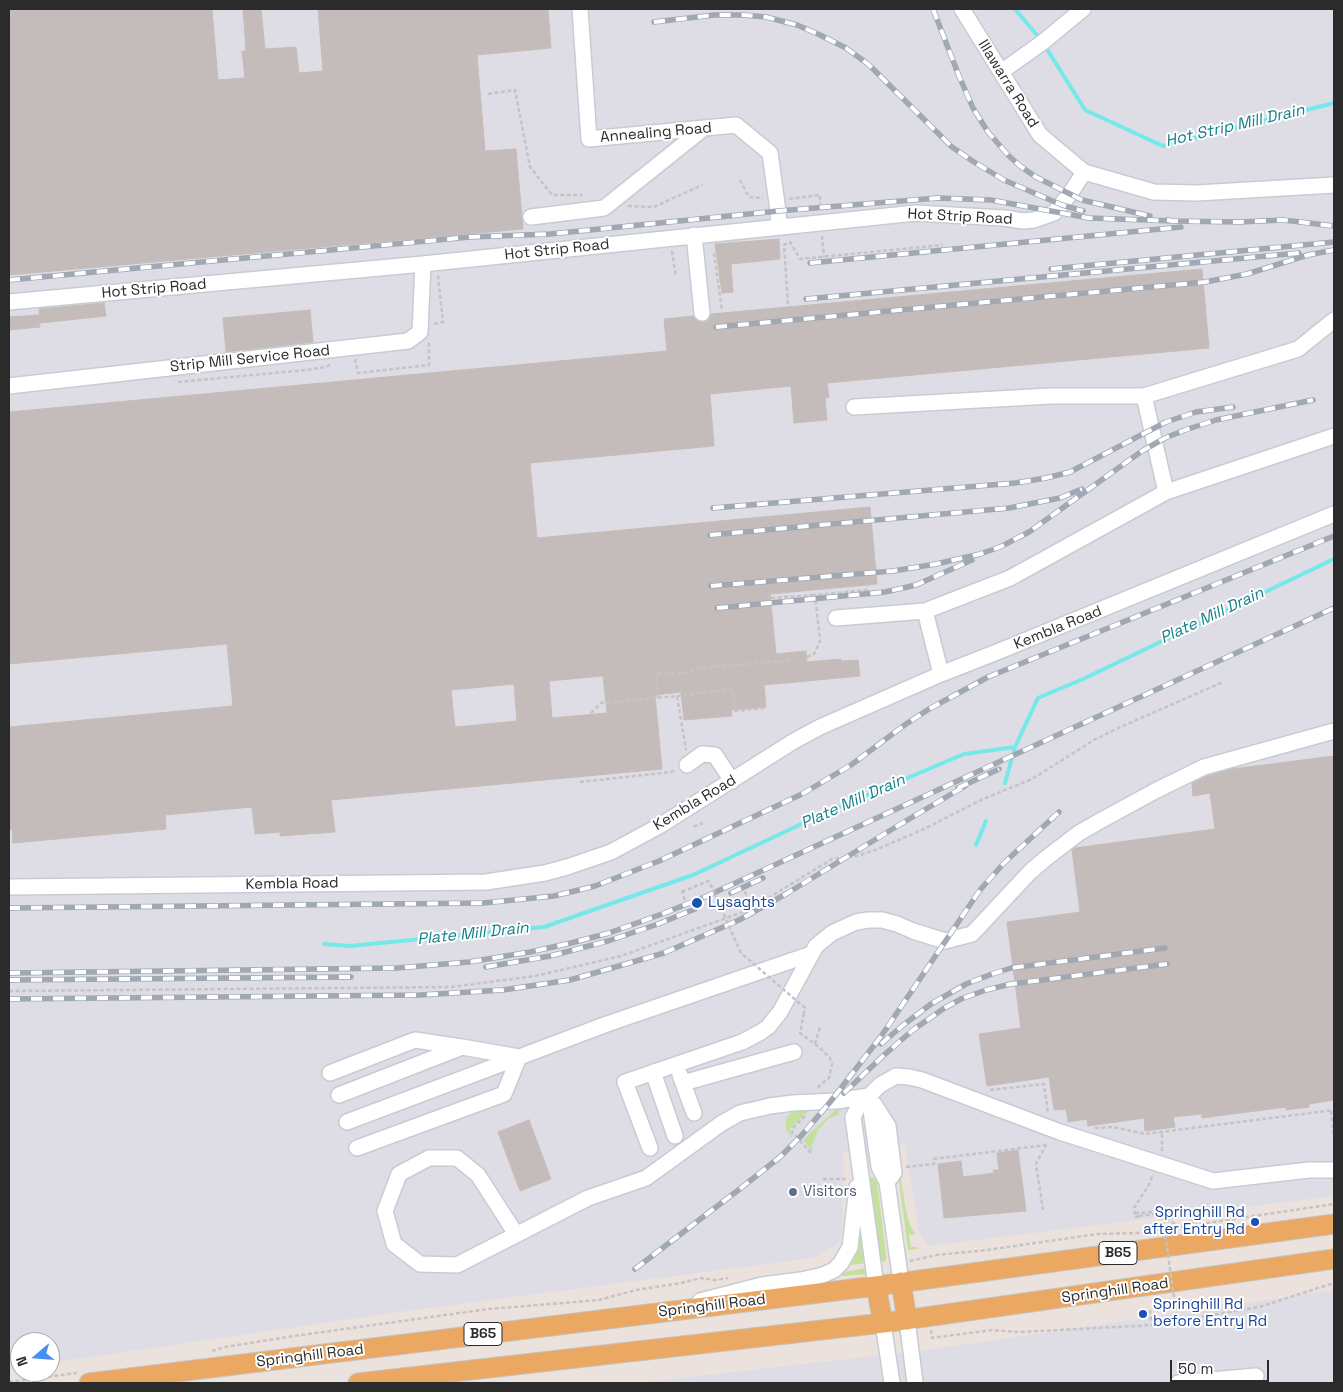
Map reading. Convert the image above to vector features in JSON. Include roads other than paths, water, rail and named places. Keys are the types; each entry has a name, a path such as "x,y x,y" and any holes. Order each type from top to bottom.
{"main road":[{"name":"Springhill Road","path":"87,1378 876,1286 1334,1224"},
{"name":"Springhill Road","path":"358,1383 907,1320 1334,1259"},
{"path":"901,1282 907,1320"},
{"path":"876,1286 883,1323"}],"street":[{"name":"Annealing Road","path":"580,9 589,139 736,125 770,153 779,227"},
{"name":"Illawarra Road","path":"962,9 1040,135 1084,172"},
{"path":"1001,72 1083,9"},
{"path":"531,217 604,208 704,128"},
{"path":"1084,172 1154,192 1197,193 1334,185"},
{"name":"Hot Strip Road","path":"9,302 423,264 916,213 1004,218 1023,221 1034,220 1054,212 1070,194 1084,172"},
{"path":"694,236 702,314"},
{"name":"Strip Mill Service Road","path":"9,386 408,341 420,332 423,264"},
{"path":"854,408 1050,396 1144,396 1298,350 1334,320"},
{"path":"1144,396 1166,492"},
{"path":"836,618 925,611 1010,578 1166,492 1334,436"},
{"name":"Kembla Road","path":"9,887 486,882 567,867 611,852 662,825 794,741 820,727 942,674 1334,514"},
{"path":"925,611 942,674"},
{"path":"650,1148 625,1082 742,1042 768,1027 780,1012 811,954 823,939 832,933 856,922 882,920 945,941 972,934 1040,863 1062,845 1100,821 1204,767 1334,731"},
{"path":"687,765 702,754 715,755 732,781"},
{"path":"347,1122 607,1024 811,954"},
{"path":"330,1073 415,1040 519,1057"},
{"path":"339,1095 462,1047"},
{"path":"683,1083 794,1052"},
{"path":"357,1148 504,1094 519,1057"},
{"path":"676,1064 694,1113"},
{"path":"652,1072 675,1136"},
{"path":"876,1286 853,1114 869,1096 891,1078 900,1076 928,1082 1054,1130 1214,1181 1309,1170 1334,1170"},
{"path":"869,1096 879,1167 887,1182 901,1282"},
{"path":"869,1096 888,1126 894,1173 887,1182"},
{"path":"516,1234 478,1175 457,1158 429,1158 398,1174 385,1211 394,1244 420,1264 456,1264 516,1234 588,1198 646,1178 722,1123 740,1113 785,1104 869,1096"},
{"path":"860,1169 879,1167"},
{"path":"657,1313 762,1285 801,1280 823,1275 834,1270 845,1258 852,1242 854,1204 860,1169"},
{"path":"907,1320 915,1383"},
{"path":"883,1323 892,1383"},
{"path":"1178,1383 1256,1376"}],"waterway":[{"name":"Hot Strip Mill Drain","path":"1015,9 1041,40"},
{"name":"Hot Strip Mill Drain","path":"1045,46 1085,110 1163,146 1334,103"},
{"name":"Plate Mill Drain","path":"324,944 350,946 544,927 693,875 825,813 964,754 1015,747 1038,698 1083,679 1334,559"},
{"path":"1005,783 1015,747"},
{"path":"976,845 986,821"}],"railway":[{"path":"933,9 973,108 988,132 1008,155 1036,177 1082,200 1150,216"},
{"path":"654,22 714,15 743,15 766,17 797,25 818,34 846,48 868,64 952,147 974,162 1004,180 1062,205 1083,211"},
{"path":"9,280 470,237 550,234 778,211 938,198 991,200 1089,218 1174,221"},
{"path":"1167,220 1239,222 1283,220 1334,226"},
{"path":"810,263 1181,227"},
{"path":"1051,269 1334,242"},
{"path":"716,327 1205,282 1247,274 1308,255 1334,250"},
{"path":"806,299 1299,253"},
{"path":"711,586 893,571 980,554 1000,547 1029,532 1142,451 1165,438 1216,420 1313,400"},
{"path":"713,508 1015,483 1046,478 1070,472 1166,422 1196,412 1233,407"},
{"path":"710,535 1009,508 1060,498 1082,489"},
{"path":"9,908 483,903 554,896 595,886 659,861 802,794 851,765 929,709 988,677 1334,536"},
{"path":"717,608 885,592 916,585 972,560"},
{"path":"9,973 397,968 469,962 530,952 609,933 707,896 1334,608"},
{"path":"958,788 999,769"},
{"path":"9,999 420,995 503,990 570,980 664,953 739,920 786,894 965,786"},
{"path":"635,1269 780,1157 801,1136 831,1101 882,1035 980,890 1004,863 1059,812"},
{"path":"731,893 763,878"},
{"path":"486,967 550,956 608,941 695,909"},
{"path":"881,1044 931,1004 966,984 992,974 1011,968 1165,948"},
{"path":"844,1093 913,1030 961,999 1011,984 1167,964"},
{"path":"9,980 351,977"}],"place":[{"name":"Lysaghts","path":"697,903"},
{"name":"Visitors","path":"793,1192"},
{"name":"Springhill Rd after Entry Rd","path":"1255,1222"},
{"name":"Springhill Rd before Entry Rd","path":"1143,1314"}]}
